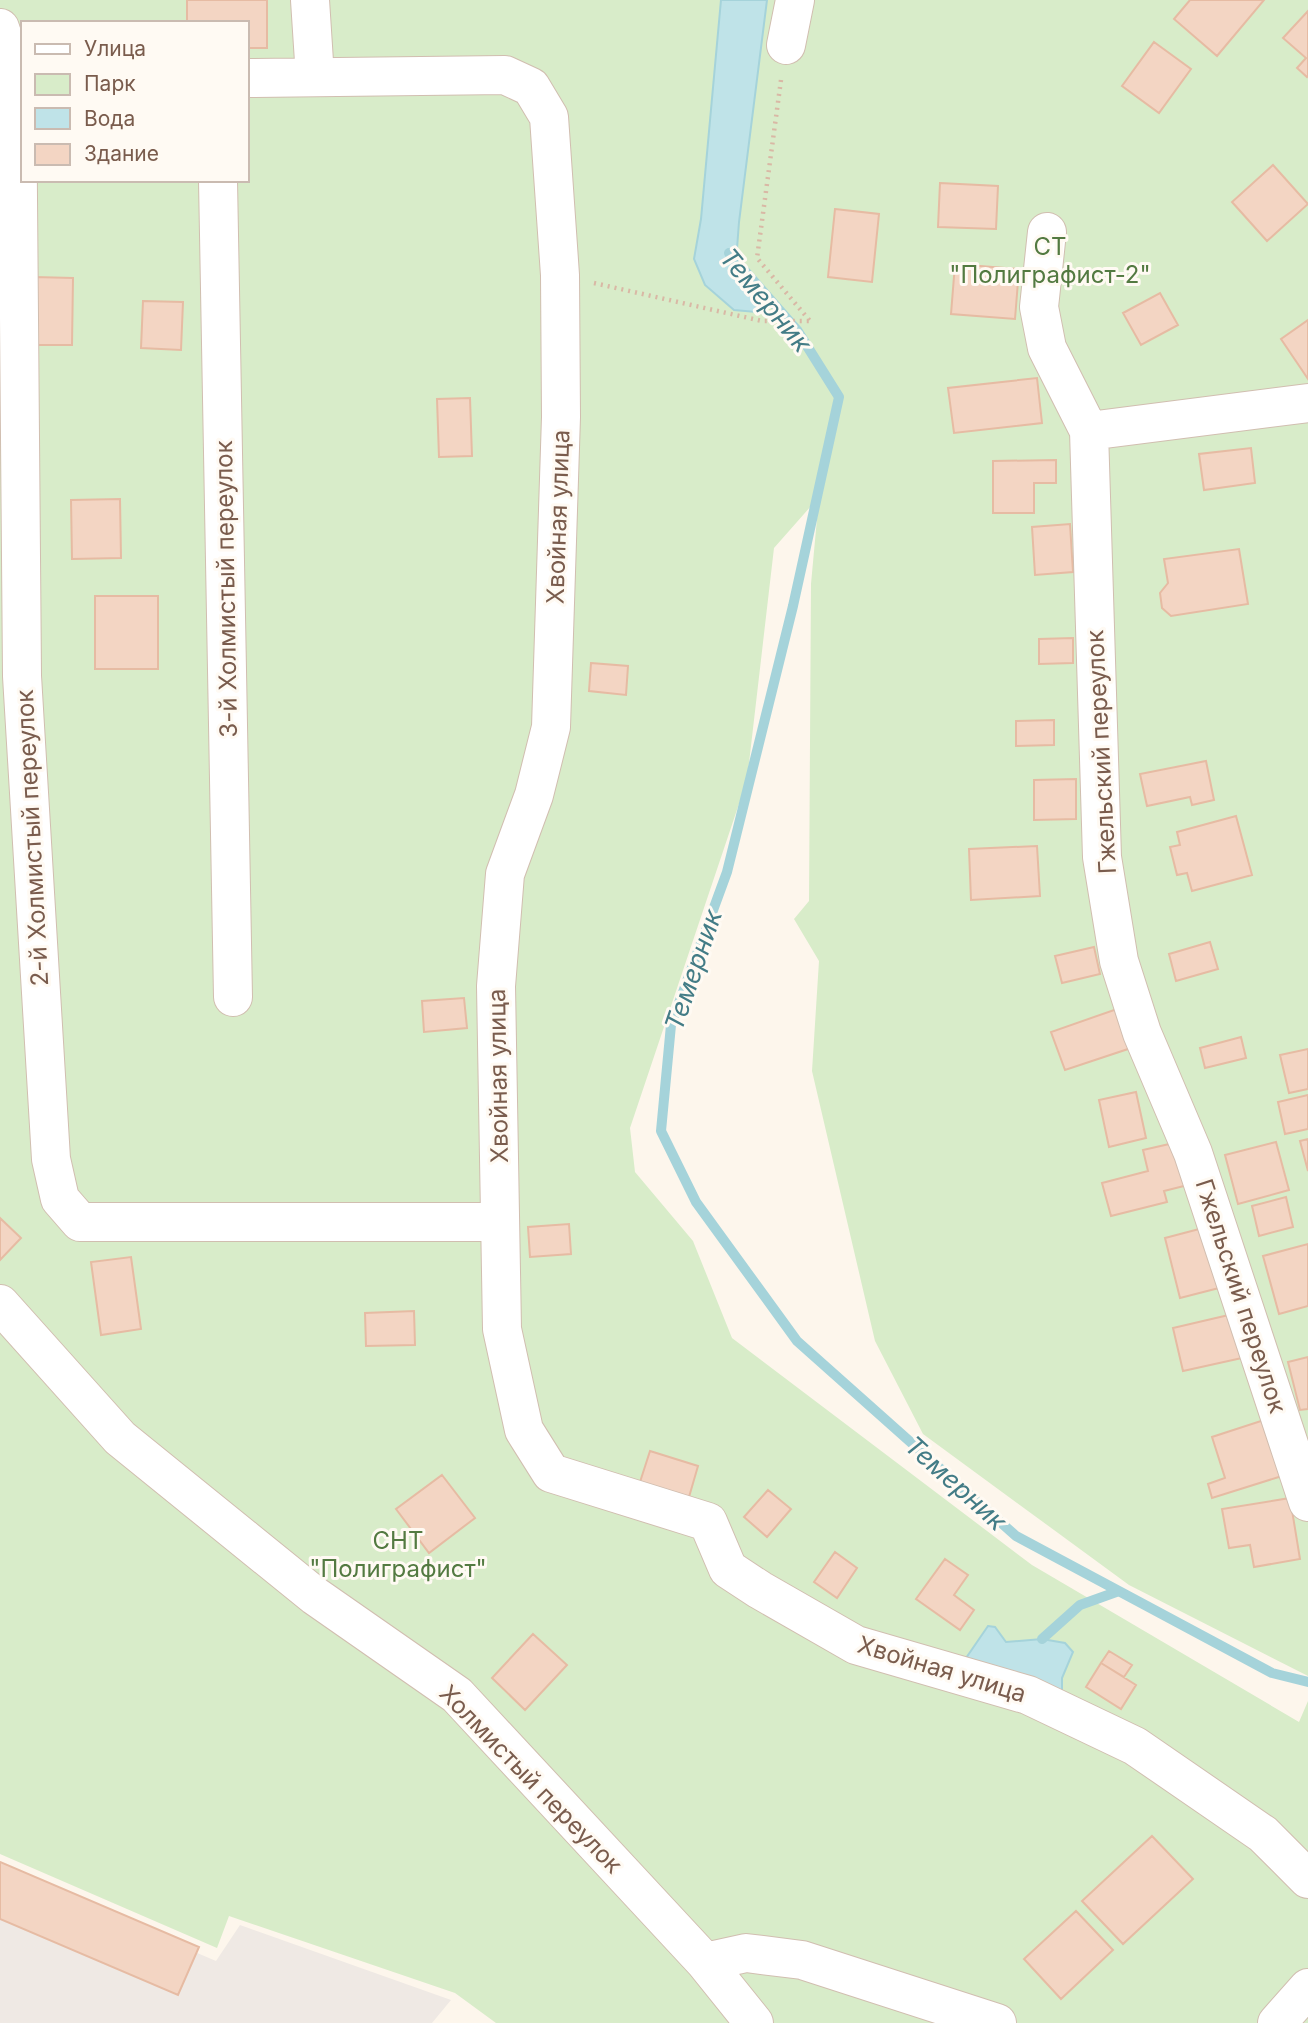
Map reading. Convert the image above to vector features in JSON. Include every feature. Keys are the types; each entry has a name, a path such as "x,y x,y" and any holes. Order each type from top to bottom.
{"street":[{"path":"310,0 315,77"},
{"path":"786,44 795,0"},
{"name":"2-й Холмистый переулок","path":"0,28 13,79 22,676 51,1159 60,1199 80,1222 500,1222"},
{"name":"Хвойная улица","path":"248,78 506,75 531,87 549,117 560,275 561,417 551,727 534,795 506,874 496,986 502,1329 524,1430 551,1473 708,1522 728,1569 856,1644 1028,1695 1135,1746 1263,1834 1308,1880"},
{"name":"3-й Холмистый переулок","path":"218,182 233,997"},
{"name":"Гжельский переулок","path":"1047,232 1040,307 1046,348 1089,431 1102,857 1119,961 1142,1033 1193,1153 1308,1502"},
{"path":"1089,431 1308,403"},
{"name":"Холмистый переулок","path":"0,1304 120,1438 315,1596 457,1695 705,1962 754,2023"},
{"path":"705,1962 746,1953 802,1960 997,2023"},
{"path":"1276,2023 1308,1988"}],"path":[{"path":"560,275 762,321 810,321 757,258 786,44"}],"shaded area":[{"path":"0,1869 216,1961 240,1925 451,2000 432,2023 0,2023"}],"green space":[{"name":"СНТ \"Полиграфист\"","path":"0,0 1308,0 1308,1676 1129,1585 923,1434 875,1341 812,1071 819,961 794,919 809,901 811,584 819,497 774,548 747,780 630,1128 635,1172 693,1241 732,1338 1032,1565 1299,1722 1308,1701 1308,2023 496,2023 455,1993 229,1916 217,1948 0,1854"}],"water":[{"path":"721,0 767,0 736,262 767,293 756,312 734,310 705,285 694,259 701,219"},
{"path":"988,1626 995,1627 1006,1642 1042,1639 1065,1643 1073,1652 1062,1678 1062,1692 964,1661"}],"building":[{"path":"187,0 267,0 267,48 248,48 248,21 187,21"},
{"path":"1190,0 1264,0 1217,56 1174,19"},
{"path":"1308,11 1307,77 1297,68 1306,58 1283,38"},
{"path":"1154,42 1191,69 1159,113 1122,86"},
{"path":"1273,165 1308,204 1267,241 1232,202"},
{"path":"940,183 998,186 996,229 938,227"},
{"path":"835,209 879,214 872,282 828,277"},
{"path":"955,264 1019,269 1015,319 951,314"},
{"path":"34,277 73,278 72,345 33,345"},
{"path":"1160,293 1178,325 1141,345 1123,313"},
{"path":"143,301 183,302 181,350 141,348"},
{"path":"1308,320 1308,379 1281,339"},
{"path":"1037,378 1042,423 954,433 948,388"},
{"path":"470,398 472,456 439,457 437,399"},
{"path":"1251,448 1255,483 1204,490 1199,454"},
{"path":"1056,460 1056,483 1034,483 1034,513 993,513 993,461"},
{"path":"120,499 121,558 72,559 71,500"},
{"path":"1070,524 1073,572 1035,575 1032,527"},
{"path":"1239,549 1248,604 1171,616 1162,608 1160,593 1168,583 1164,559"},
{"path":"95,596 158,596 158,669 95,669"},
{"path":"1073,638 1073,663 1039,664 1039,639"},
{"path":"591,663 628,666 626,695 589,691"},
{"path":"1054,720 1054,745 1016,746 1016,721"},
{"path":"1206,761 1214,800 1192,805 1190,797 1147,806 1140,774"},
{"path":"1076,779 1076,819 1034,820 1034,780"},
{"path":"1236,816 1252,875 1192,891 1187,873 1177,875 1170,847 1180,845 1177,832"},
{"path":"1037,846 1040,896 971,900 969,849"},
{"path":"1210,942 1218,969 1176,981 1169,954"},
{"path":"1094,947 1100,974 1062,983 1055,956"},
{"path":"464,998 467,1028 424,1032 422,1001"},
{"path":"1117,1009 1131,1048 1065,1070 1051,1032"},
{"path":"1241,1037 1246,1058 1205,1068 1200,1048"},
{"path":"1308,1049 1308,1089 1289,1093 1280,1055"},
{"path":"1136,1092 1146,1138 1109,1147 1099,1100"},
{"path":"1308,1095 1308,1129 1285,1134 1278,1102"},
{"path":"1308,1139 1308,1171 1300,1141"},
{"path":"1178,1142 1188,1185 1164,1191 1167,1202 1111,1216 1102,1183 1148,1171 1143,1150"},
{"path":"1276,1142 1289,1190 1238,1204 1225,1155"},
{"path":"1286,1197 1293,1227 1259,1236 1252,1206"},
{"path":"0,1218 21,1238 0,1260"},
{"path":"569,1224 571,1254 530,1257 528,1227"},
{"path":"1203,1228 1219,1288 1180,1298 1165,1238"},
{"path":"1308,1244 1308,1306 1279,1314 1263,1256"},
{"path":"131,1257 141,1329 101,1335 91,1262"},
{"path":"414,1311 415,1345 366,1346 365,1313"},
{"path":"1233,1314 1242,1358 1183,1371 1173,1328"},
{"path":"1308,1357 1308,1409 1300,1410 1288,1362"},
{"path":"1264,1420 1282,1476 1212,1498 1208,1484 1225,1478 1212,1437"},
{"path":"650,1451 698,1466 689,1497 640,1482"},
{"path":"442,1475 475,1518 429,1553 396,1509"},
{"path":"768,1490 791,1509 767,1537 744,1517"},
{"path":"1290,1498 1300,1559 1254,1567 1250,1545 1229,1548 1222,1509"},
{"path":"835,1552 857,1568 837,1598 814,1582"},
{"path":"945,1559 968,1575 954,1595 974,1610 960,1630 916,1599"},
{"path":"533,1634 567,1665 525,1710 492,1678"},
{"path":"1109,1651 1132,1665 1124,1677 1101,1663"},
{"path":"1101,1663 1136,1685 1121,1709 1086,1687"},
{"path":"1152,1836 1193,1879 1123,1944 1082,1901"},
{"path":"0,1862 199,1947 178,1995 0,1919"},
{"path":"1076,1911 1113,1950 1061,1999 1024,1959"}],"waterway":[{"name":"Темерник","path":"729,253 797,330 839,397 793,606 727,872 671,1025 661,1131 696,1202 797,1341 1016,1536 1272,1673 1308,1682"},
{"path":"1042,1639 1080,1605 1119,1591"}],"park label":[{"name":"СТ \"Полиграфист-2\"","path":"1050,260"}]}
